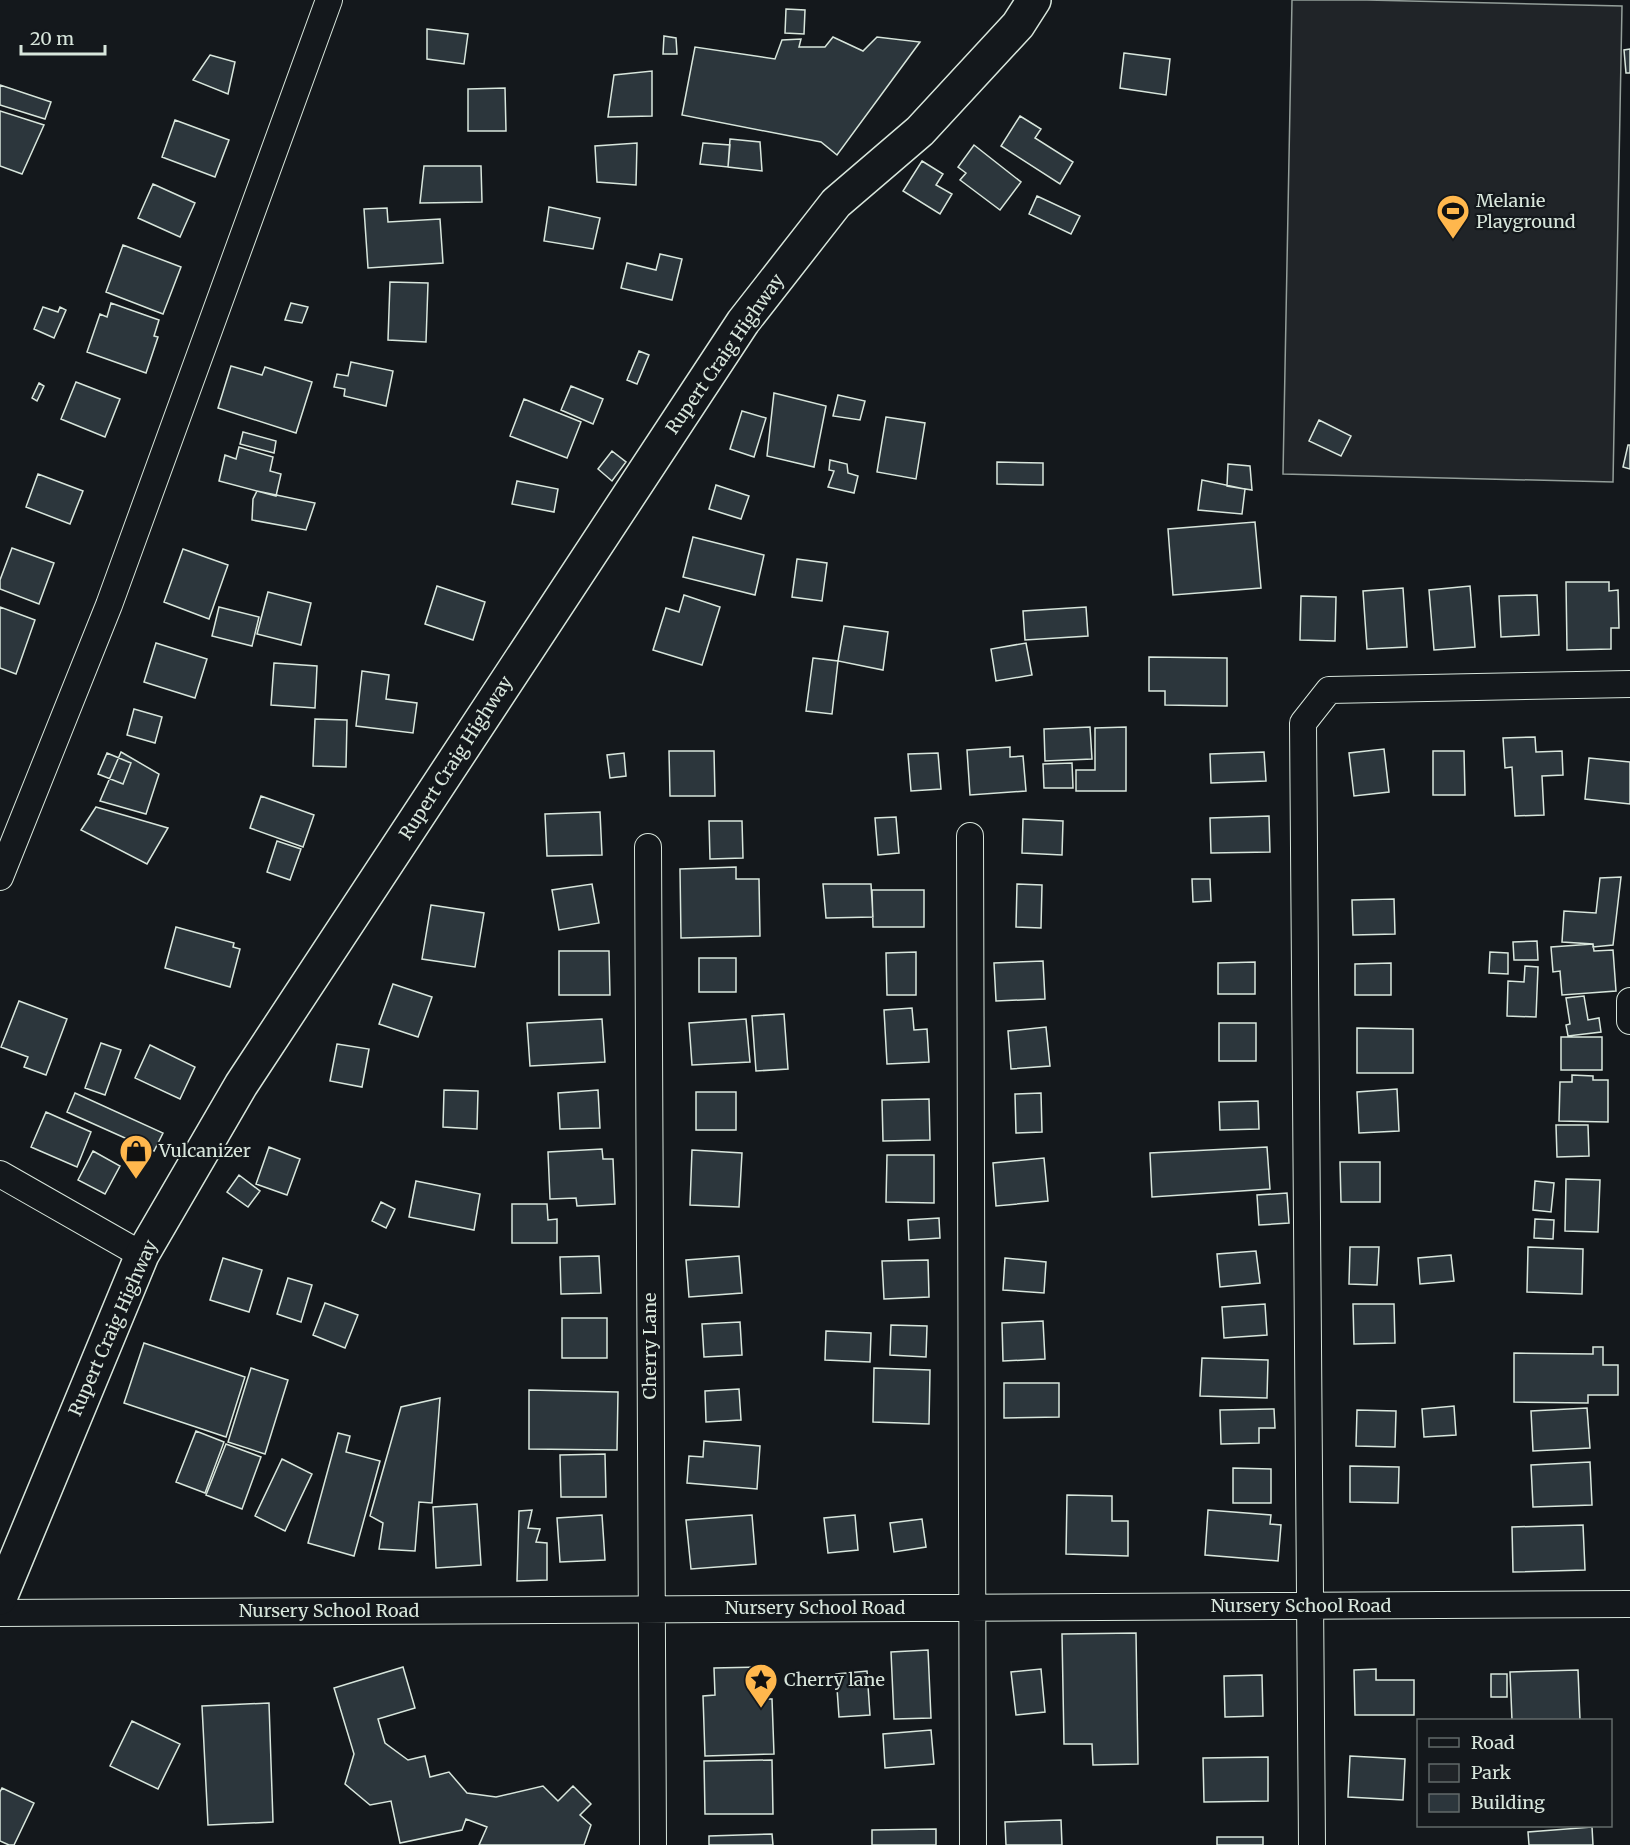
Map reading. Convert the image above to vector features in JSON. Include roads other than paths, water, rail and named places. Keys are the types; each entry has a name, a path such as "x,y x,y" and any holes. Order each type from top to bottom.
{"main road":[{"name":"Rupert Craig Highway","path":"0,1598 142,1255 241,1085 743,322 836,203 920,131 1018,25 1034,0"}],"street":[{"path":"0,877 113,594 329,0"},
{"path":"1312,1845 1303,723 1329,690 1630,684"},
{"path":"969,836 973,1845"},
{"name":"Cherry Lane","path":"648,847 653,1845"},
{"path":"1630,1001 1630,1021"},
{"path":"0,1174 142,1255"},
{"name":"Nursery School Road","path":"0,1613 1630,1604"}],"place":[{"name":"Melanie Playground","path":"1453,240"},
{"name":"Vulcanizer","path":"136,1180"},
{"name":"Cherry lane","path":"761,1709"}]}
